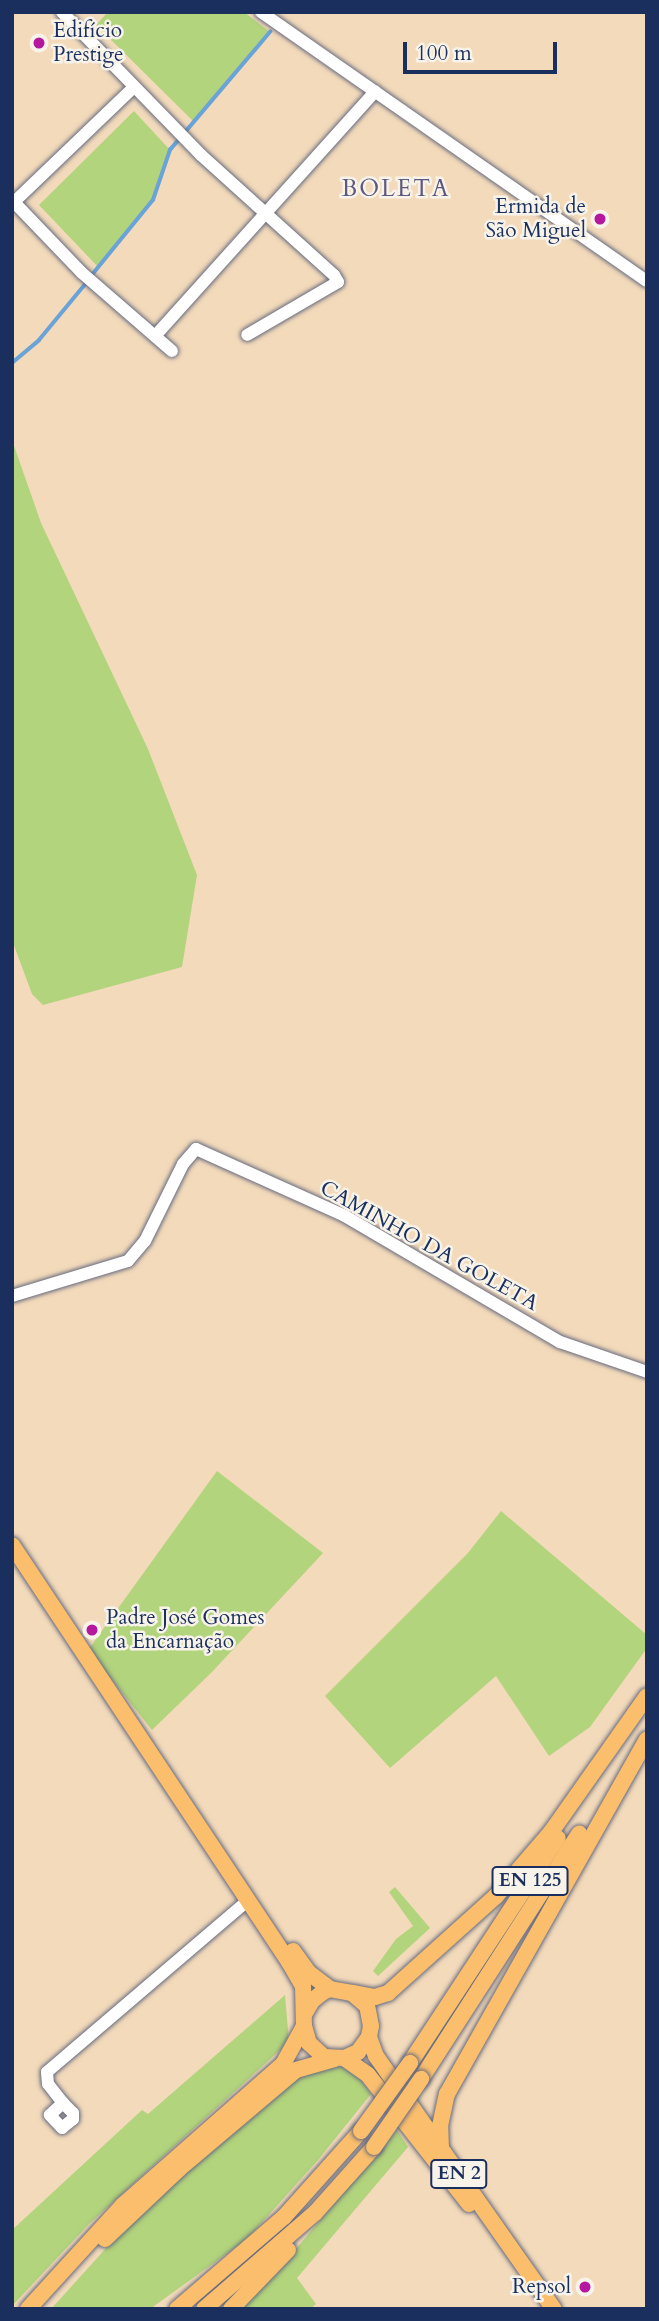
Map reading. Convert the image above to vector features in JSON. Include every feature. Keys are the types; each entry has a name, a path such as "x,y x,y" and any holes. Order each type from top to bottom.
{"main road":[{"name":"EN 2","path":"12,1545 303,1986 304,2020 316,2051 339,2059 368,2075 552,2309"},
{"path":"28,2309 123,2204 283,2064 317,1996 336,1990 382,1996 469,1924 551,1832 647,1696"},
{"name":"EN 125","path":"177,2309 284,2217 361,2131 410,2063 647,1696"},
{"name":"EN 125","path":"339,2188 373,2147 421,2079 647,1727"},
{"path":"441,2149 441,2116 447,2094 647,1738"},
{"name":"EN 2","path":"151,1758 212,1836 309,1973 336,1990 352,1993 367,2006 371,2026 369,2037 376,2056 552,2309"},
{"path":"43,2309 105,2238 179,2169 296,2070 358,2052 369,2037"},
{"path":"204,2309 295,2232 339,2188"},
{"path":"231,2309 302,2236 339,2188"}],"street":[{"path":"62,12 173,128 334,275 338,282 247,335"},
{"path":"261,12 647,281"},
{"path":"134,88 13,202 95,285 172,351"},
{"path":"155,336 375,92"},
{"name":"CAMINHO DA GOLETA","path":"12,1296 128,1261 145,1241 183,1164 196,1149 345,1216 560,1342 647,1372"},
{"path":"63,2103 48,2084 47,2072 247,1901"}],"green space":[{"path":"108,12 244,12 270,32 194,122 96,25"},
{"path":"134,111 170,150 153,200 99,268 39,205"},
{"path":"12,440 41,523 148,749 197,875 182,967 43,1005 32,994 12,940"},
{"path":"217,1471 323,1553 212,1672 152,1730 88,1650"},
{"path":"501,1511 647,1635 647,1648 590,1727 549,1756 496,1676 390,1768 325,1696 468,1553"},
{"path":"395,1887 430,1928 378,1976 373,1971 396,1939 413,1926 389,1892"},
{"path":"285,1995 289,2042 90,2223 12,2306 12,2230 142,2110 148,2114"},
{"path":"316,2067 344,2067 358,2076 371,2094 318,2160 247,2239 150,2309 51,2309 146,2204 295,2079"},
{"path":"397,2130 408,2147 297,2278 316,2304 310,2309 240,2309 289,2257"}],"waterway":[{"path":"91,276 153,200 170,150 270,32"},
{"path":"12,363 39,340 87,282"}],"place":[{"name":"Edifício Prestige","path":"39,43"},
{"name":"Ermida de São Miguel","path":"600,219"},
{"name":"Padre José Gomes da Encarnação","path":"92,1630"},
{"name":"Repsol","path":"585,2287"}],"district":[{"name":"BOLETA","path":"396,189"}]}
